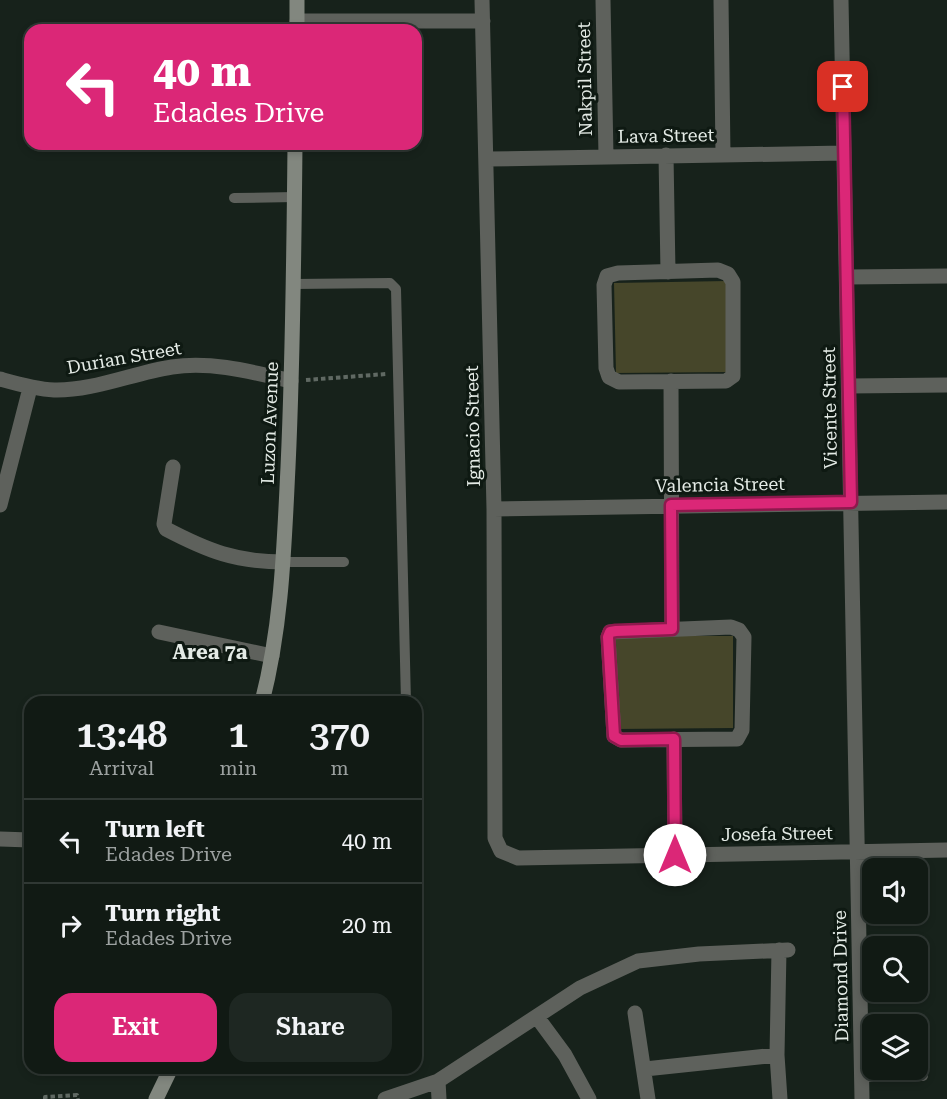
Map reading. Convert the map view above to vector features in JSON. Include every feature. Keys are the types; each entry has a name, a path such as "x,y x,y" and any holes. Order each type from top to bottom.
{"main road":[{"path":"297,0 297,24"},
{"name":"Luzon Avenue","path":"263,696 272,656 284,562 298,380 294,284 295,150"},
{"path":"156,1099 168,1074"}],"street":[{"name":"Ignacio Street","path":"482,0 488,159 494,509 495,838 501,851"},
{"name":"Nakpil Street","path":"603,0 606,156"},
{"path":"721,0 723,154"},
{"name":"Vicente Street","path":"841,0 858,852"},
{"path":"371,24 483,21"},
{"name":"Lava Street","path":"488,159 844,153"},
{"path":"666,155 668,272"},
{"path":"718,270 728,273 734,282 733,376 726,381 619,382 609,377 606,356 604,285 607,276 618,273 668,272 718,270"},
{"path":"847,277 947,276"},
{"name":"Durian Street","path":"0,379 30,388 56,390 173,367 201,365 298,380"},
{"path":"671,381 672,629"},
{"path":"849,386 947,385"},
{"path":"0,505 30,388"},
{"path":"173,467 164,525 166,530 224,556 284,562"},
{"name":"Valencia Street","path":"494,509 947,502"},
{"path":"731,627 739,630 744,637 742,730 737,739 621,740 614,736 608,637 610,632 672,629 731,627"},
{"path":"159,633 272,656"},
{"path":"674,739 675,855"},
{"path":"0,839 24,840"},
{"name":"Josefa Street","path":"501,851 518,858 947,850"},
{"name":"Diamond Drive","path":"858,852 862,1099"},
{"path":"385,1099 438,1081 580,988 638,961 784,950 777,1054 780,1099"},
{"path":"635,1013 648,1099"},
{"path":"537,1017 565,1055 589,1099"},
{"path":"645,1069 777,1054"},
{"path":"438,1081 439,1099"}],"lane":[{"path":"234,198 295,197"},
{"path":"294,284 395,284 406,696"},
{"path":"284,562 344,562"}],"path":[{"path":"298,380 399,373"},
{"path":"45,1098 77,1095 78,1099"}],"shaded area":[{"path":"727,281 729,372 616,373 614,283"},
{"path":"615,636 733,636 733,728 615,729"}],"district":[{"name":"Area 7a","path":"210,652"}],"route":[{"path":"675,855 674,739 621,740 614,736 608,637 610,632 616,631 672,629 671,505 851,502 843,87"}]}
